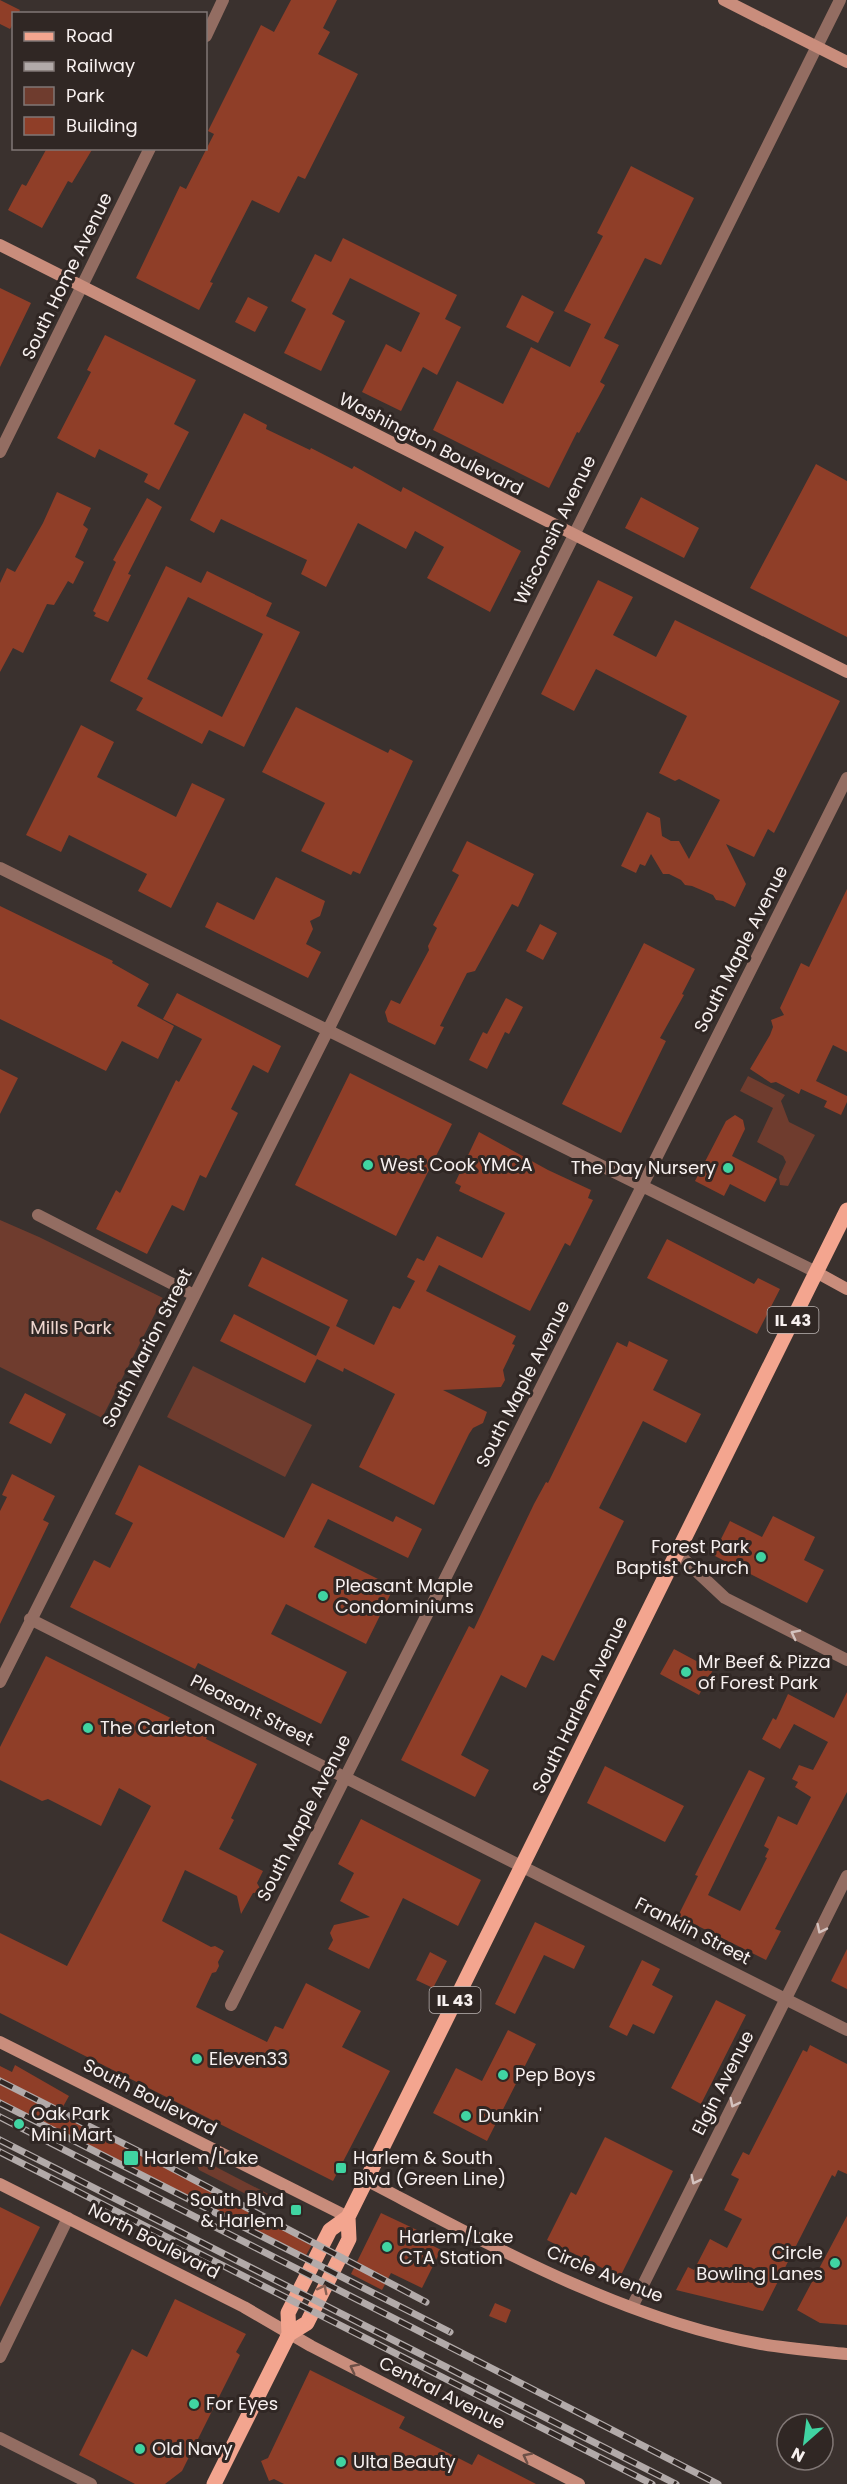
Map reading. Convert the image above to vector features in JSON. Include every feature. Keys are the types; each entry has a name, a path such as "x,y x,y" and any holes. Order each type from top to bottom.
{"main road":[{"name":"South Harlem Avenue","path":"348,2217 349,2239 307,2323 289,2334 288,2313 330,2230 348,2217 847,1210"},
{"name":"IL 43","path":"214,2484 289,2334"}],"street":[{"path":"207,34 223,0"},
{"path":"724,0 847,62"},
{"name":"Wisconsin Avenue","path":"328,1030 840,0"},
{"name":"South Home Avenue","path":"0,452 149,150"},
{"name":"Washington Boulevard","path":"0,245 847,672"},
{"name":"South Maple Avenue","path":"231,2005 847,778"},
{"path":"0,868 847,1288"},
{"name":"South Marion Street","path":"0,1682 328,1030"},
{"path":"38,1215 194,1295"},
{"path":"677,1553 724,1598 847,1660"},
{"name":"Pleasant Street","path":"30,1619 522,1865"},
{"name":"Franklin Street","path":"522,1865 847,2030"},
{"name":"Elgin Avenue","path":"632,2307 847,1876"},
{"name":"South Boulevard","path":"0,2042 348,2217"},
{"name":"Circle Avenue","path":"366,2180 559,2277 632,2307 677,2322 760,2344 847,2354"},
{"name":"North Boulevard","path":"0,2184 244,2307 289,2334"},
{"path":"0,2357 68,2218"},
{"name":"Central Avenue","path":"289,2334 579,2484"},
{"path":"0,2438 92,2484"}],"green space":[{"path":"748,1076 785,1095 781,1101 789,1122 815,1135 788,1186 780,1185 779,1177 786,1162 783,1156 757,1142 773,1108 740,1091"},
{"name":"Mills Park","path":"0,1220 163,1298 102,1418 0,1367"},
{"path":"193,1366 312,1425 285,1477 167,1417"},
{"path":"193,2155 276,2198 271,2207 199,2170"}],"building":[{"path":"0,0 20,10 12,12 10,29 0,24"},
{"path":"291,0 337,0 323,28 330,32 318,54 358,74 305,179 298,176 279,213 252,200 210,282 213,283 199,310 136,278 180,186 186,189 207,150 214,134 208,131 261,25 274,32"},
{"path":"46,150 92,150 72,183 68,181 42,228 8,210 22,184 26,186"},
{"path":"631,166 694,198 661,265 645,258 604,338 619,345 600,382 605,385 579,433 577,432 549,488 433,430 457,381 503,404 531,347 570,367 591,324 564,311 603,236 597,233"},
{"path":"343,238 457,295 445,319 461,327 437,375 423,367 401,411 362,392 386,344 401,352 420,313 350,278 332,314 345,321 321,371 284,353 306,309 291,301 315,254 331,262"},
{"path":"0,288 31,303 0,367"},
{"path":"522,295 554,312 538,343 506,327"},
{"path":"248,297 268,307 255,332 235,322"},
{"path":"105,335 196,380 174,424 189,432 159,490 144,482 148,474 99,449 95,458 57,438 91,372 87,370"},
{"path":"244,413 267,425 266,429 310,450 311,448 352,469 354,466 401,492 403,487 521,551 490,612 427,578 444,547 415,531 406,549 358,523 326,587 301,574 307,560 221,519 214,533 190,520"},
{"path":"816,464 847,481 847,637 750,588"},
{"path":"57,492 91,508 83,525 88,529 75,557 84,562 73,584 68,581 54,605 47,604 23,653 13,648 0,672 0,583 7,568 15,572 43,523"},
{"path":"641,497 699,528 684,558 625,528"},
{"path":"147,498 162,507 128,574 131,575 108,622 94,616 96,613 93,611 116,562 113,560"},
{"path":"166,566 201,583 207,571 272,603 266,616 300,632 244,747 209,730 202,744 136,710 143,698 110,681","holes":["188,597 263,634 222,717 147,679"]},
{"path":"598,580 633,597 613,635 656,657 675,620 840,701 774,833 768,829 754,857 726,844 746,884 735,907 716,900 713,895 685,885 681,880 669,874 663,874 651,854 645,866 640,864 636,873 621,866 647,812 660,818 662,836 671,841 679,841 689,859 720,800 679,779 675,781 659,773 687,716 596,669 574,711 541,694"},
{"path":"296,707 388,753 390,749 413,761 360,874 353,871 351,875 301,851 325,803 262,772"},
{"path":"81,725 114,742 97,777 176,817 192,783 225,799 171,908 138,891 147,874 69,835 61,852 26,835"},
{"path":"467,841 534,874 518,907 512,904 475,971 467,973 440,1026 444,1027 435,1045 388,1022 385,1012 391,1000 400,1004 429,950 428,946 437,928 433,925 459,875 452,871"},
{"path":"276,877 325,901 320,916 310,921 313,929 306,944 321,952 308,978 205,927 217,902 254,920"},
{"path":"847,889 847,1052 833,1045 816,1081 847,1096 847,1102 841,1115 824,1107 827,1101 801,1089 799,1094 776,1082 771,1083 750,1069 770,1035 773,1027 771,1020 784,1015 780,1008 801,963 809,967"},
{"path":"0,906 113,961 112,963 149,984 137,1006 174,1026 158,1059 122,1041 106,1071 0,1019"},
{"path":"540,924 557,933 543,960 526,951"},
{"path":"644,943 695,969 682,994 684,995 660,1038 666,1041 621,1133 562,1104"},
{"path":"177,993 281,1046 268,1073 253,1065 231,1109 238,1113 206,1178 200,1175 184,1211 172,1205 147,1254 96,1229 116,1190 120,1193 176,1080 179,1082 202,1039 163,1019"},
{"path":"506,998 523,1007 509,1034 505,1032 487,1069 469,1060 483,1032 487,1034"},
{"path":"0,1069 18,1078 0,1114"},
{"name":"West Cook YMCA","path":"350,1073 452,1124 396,1236 295,1185"},
{"name":"The Day Nursery","path":"735,1115 743,1120 745,1129 732,1156 777,1179 765,1202 730,1184 724,1196 695,1181 726,1121"},
{"path":"479,1132 548,1170 591,1190 588,1198 593,1200 570,1246 565,1243 530,1311 439,1265 426,1291 516,1336 512,1344 515,1345 503,1370 505,1380 501,1387 443,1390 487,1412 483,1423 473,1428 469,1434 434,1505 359,1467 395,1394 344,1368 343,1372 317,1359 305,1383 220,1341 234,1314 316,1356 330,1327 248,1286 262,1257 348,1300 336,1326 374,1345 393,1306 400,1309 415,1281 407,1277 417,1258 424,1261 437,1236 482,1258 505,1213 459,1191 461,1186 455,1183"},
{"path":"667,1239 754,1284 758,1278 780,1289 757,1334 647,1278"},
{"path":"629,1341 668,1360 653,1390 701,1414 686,1443 643,1421 599,1508 624,1521 554,1661 542,1655 526,1688 501,1675 461,1755 489,1770 475,1797 401,1760 469,1626 474,1629 534,1504 546,1482 548,1483 617,1342 627,1347"},
{"path":"25,1393 66,1414 51,1444 9,1423"},
{"path":"139,1465 284,1538 312,1483 393,1522 396,1516 422,1529 408,1558 328,1519 314,1547 394,1587 366,1644 286,1604 271,1634 347,1672 321,1724 198,1663 195,1669 70,1607 94,1560 110,1568 133,1523 115,1514"},
{"path":"12,1474 55,1496 43,1520 49,1523 0,1624 0,1511 7,1497 2,1495"},
{"name":"Forest Park Baptist Church","path":"773,1516 815,1537 804,1560 824,1570 807,1603 713,1555 730,1521 762,1537"},
{"name":"Mr Beef & Pizza of Forest Park","path":"674,1649 713,1670 699,1695 660,1674"},
{"path":"46,1656 207,1736 206,1739 257,1764 231,1818 234,1820 219,1849 263,1871 257,1883 262,1892 253,1893 241,1914 237,1896 185,1870 162,1921 211,1947 215,1946 224,1951 216,1972 212,1973 196,2007 267,2042 275,2026 283,2029 306,1983 361,2011 342,2047 390,2071 333,2181 0,2013 0,1933 67,1966 151,1806 119,1788 101,1826 48,1799 42,1801 0,1780 0,1747"},
{"path":"847,1692 847,1792 775,1929 781,1931 766,1960 678,1916 698,1876 695,1875 749,1770 765,1778 708,1895 740,1911 767,1858 765,1857 769,1849 764,1846 778,1816 797,1825 811,1797 795,1787 798,1782 792,1779 799,1765 813,1770 828,1742 794,1724 780,1749 762,1739 773,1718 776,1720 788,1694 834,1718"},
{"path":"605,1766 684,1806 665,1842 587,1803"},
{"path":"361,1819 481,1880 458,1926 403,1898 369,1969 328,1949 333,1940 330,1933 334,1925 370,1917 340,1901 354,1873 338,1864"},
{"path":"535,1922 585,1946 574,1969 544,1955 515,2014 495,2004"},
{"path":"847,1949 847,1989 831,1981"},
{"path":"430,1952 447,1961 433,1988 416,1980"},
{"path":"642,1960 660,1969 652,1985 673,1996 654,2034 633,2024 627,2036 609,2027"},
{"path":"716,2000 746,2015 701,2104 671,2088"},
{"name":"Pep Boys","path":"508,2030 536,2044 487,2141 433,2113 456,2068 482,2081"},
{"path":"810,2045 847,2064 847,2174 838,2170 835,2177 832,2175 763,2311 676,2290 688,2267 694,2270 710,2239 727,2248 742,2219 724,2210 739,2179 731,2175 743,2152 749,2155 803,2050 807,2052"},
{"path":"15,2065 69,2096 60,2112 314,2241 304,2259 0,2105 0,2066 12,2072"},
{"path":"605,2137 673,2171 620,2277 547,2240 571,2192 576,2195"},
{"path":"0,2207 40,2227 0,2307"},
{"path":"381,2213 417,2230 414,2236 441,2250 422,2288 391,2273 382,2290 351,2274"},
{"name":"Circle Bowling Lanes","path":"847,2216 847,2325 820,2323 797,2310"},
{"path":"175,2299 246,2334 236,2352 240,2355 182,2471 165,2484 135,2484 79,2455 132,2349 147,2357"},
{"path":"495,2303 511,2310 506,2323 489,2316"},
{"path":"310,2370 405,2417 399,2428 472,2465 478,2454 536,2484 284,2484 274,2479 269,2481 261,2461 268,2458"}],"railway":[{"path":"0,2081 162,2163 426,2302"},
{"path":"0,2103 450,2332"},
{"path":"0,2117 718,2484"},
{"path":"0,2140 676,2484"},
{"path":"0,2152 652,2484"}],"place":[{"name":"West Cook YMCA","path":"368,1165"},
{"name":"The Day Nursery","path":"728,1168"},
{"name":"Forest Park Baptist Church","path":"761,1557"},
{"name":"Pleasant Maple Condominiums","path":"323,1596"},
{"name":"Mr Beef & Pizza of Forest Park","path":"686,1672"},
{"name":"The Carleton","path":"88,1728"},
{"name":"Eleven33","path":"197,2059"},
{"name":"Pep Boys","path":"503,2075"},
{"name":"Dunkin'","path":"466,2116"},
{"name":"Oak Park Mini Mart","path":"19,2124"},
{"name":"Harlem/Lake","path":"131,2158"},
{"name":"Harlem & South Blvd (Green Line)","path":"341,2168"},
{"name":"South Blvd & Harlem","path":"296,2210"},
{"name":"Harlem/Lake CTA Station","path":"387,2247"},
{"name":"Circle Bowling Lanes","path":"835,2263"},
{"name":"For Eyes","path":"194,2404"},
{"name":"Old Navy","path":"140,2449"},
{"name":"Ulta Beauty","path":"341,2462"}]}
